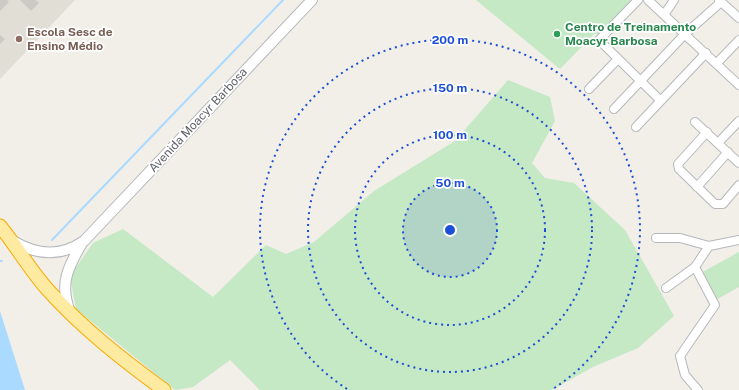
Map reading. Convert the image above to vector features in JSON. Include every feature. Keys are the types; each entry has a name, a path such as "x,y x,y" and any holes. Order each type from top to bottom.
{"highway":[{"path":"0,226 46,289 71,314 121,357 164,390"}],"street":[{"name":"Avenida Moacyr Barbosa","path":"71,314 64,291 65,281 71,263 84,241 312,0"},
{"path":"638,0 599,40 660,100"},
{"path":"648,0 739,85"},
{"path":"664,15 674,0"},
{"path":"614,109 685,34 720,1 739,18"},
{"path":"717,63 739,40"},
{"path":"636,126 706,53"},
{"path":"589,88 618,59"},
{"path":"718,143 739,121"},
{"path":"695,122 739,163"},
{"path":"707,132 678,164 679,169 712,202 719,205 723,204 739,185"},
{"path":"697,187 728,152"},
{"path":"656,238 680,238 709,246 739,240"},
{"name":"Avenida Moacyr Barbosa","path":"11,240 31,251 49,253 68,250 84,241"},
{"path":"666,288 695,267 709,246"},
{"path":"695,267 715,305 680,356 685,375 698,390"}],"shaded area":[{"name":"Escola Sesc de Ensino Médio","path":"0,0 75,0 0,79"}],"green space":[{"name":"Centro de Treinamento Moacyr Barbosa","path":"476,0 632,0 599,34 594,34 560,69"},
{"path":"508,80 550,97 555,121 532,163 545,178 574,183 625,230 674,316 638,348 593,367 552,390 260,390 230,360 193,387 175,390 76,309 70,276 93,243 123,229 213,297 266,245 286,254 314,242 374,191 455,141"},
{"path":"739,252 739,287 712,302 697,275"}],"water":[{"path":"0,311 25,390 0,390"}],"building":[{"path":"0,0 7,0 9,2 0,11"},
{"path":"20,0 36,0 39,3 31,11"},
{"path":"0,35 5,39 0,44"}],"waterway":[{"path":"52,240 283,0"}],"place":[{"name":"Centro de Treinamento Moacyr Barbosa","path":"557,34"},
{"name":"Escola Sesc de Ensino Médio","path":"19,39"}]}
